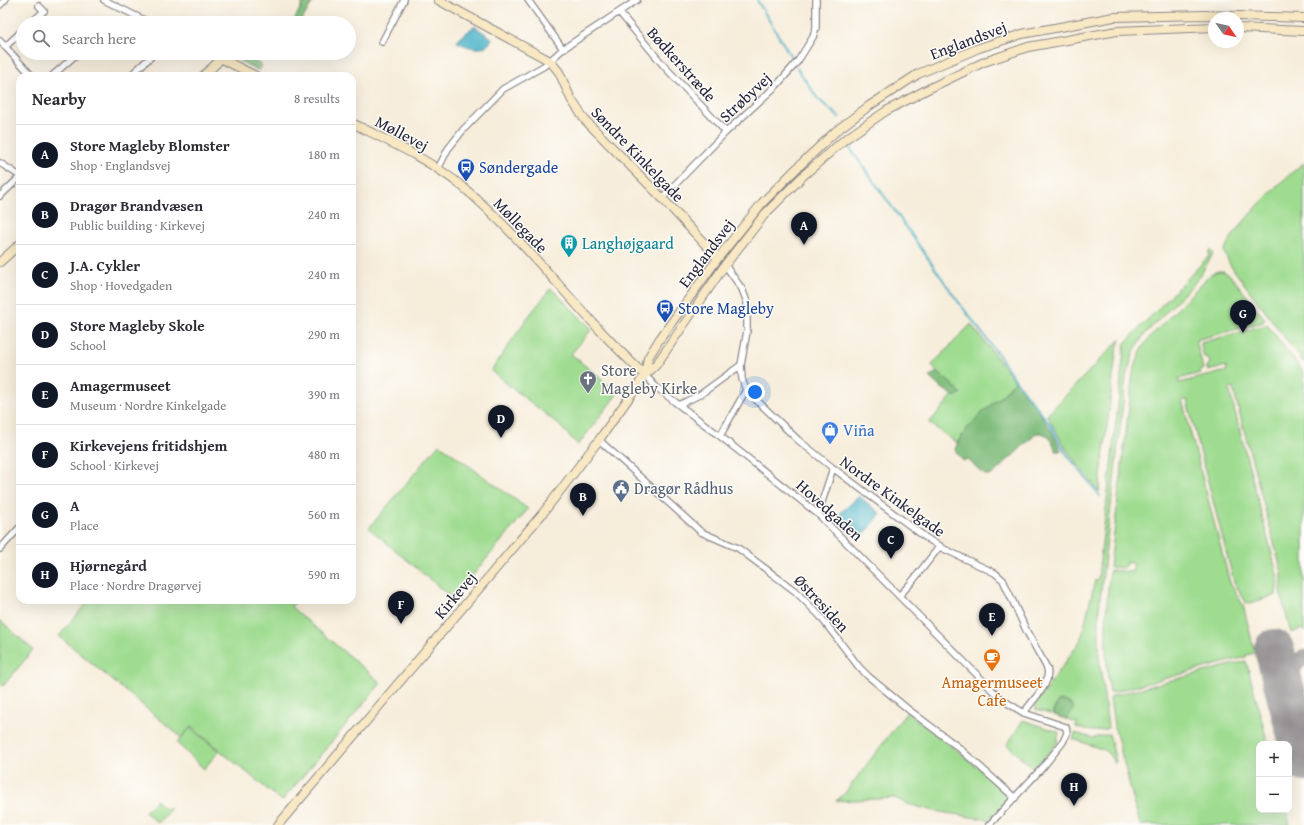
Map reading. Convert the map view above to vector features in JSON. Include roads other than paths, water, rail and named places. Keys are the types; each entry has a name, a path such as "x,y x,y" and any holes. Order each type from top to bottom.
{"main road":[{"path":"438,0 550,61"},
{"name":"Englandsvej","path":"644,375 648,358 660,340 718,258 762,203 798,166 836,131 869,106 918,74 979,48 1022,34 1121,16 1205,14 1304,18"},
{"name":"Englandsvej","path":"644,375 656,366 725,265 765,214 804,175 844,140 886,111 984,62 1028,47 1117,31 1208,27"},
{"path":"1244,28 1304,31"},
{"path":"207,72 219,60"},
{"path":"224,60 248,72"},
{"name":"Søndre Kinkelgade","path":"550,61 559,72 571,99 585,120 662,198 718,258"},
{"name":"Møllevej","path":"356,125 438,169"},
{"name":"Møllegade","path":"438,169 462,186 487,210 522,245 644,375"},
{"path":"0,262 16,248"},
{"name":"Kirkevej","path":"278,825 543,513 599,440 644,375"}],"street":[{"path":"0,5 5,0"},
{"path":"104,0 136,16"},
{"path":"382,42 404,0"},
{"path":"528,0 563,49"},
{"path":"438,169 448,149 463,130 494,97 513,82 544,66 563,49 637,0"},
{"name":"Strøbyvej","path":"662,198 726,132 777,86 798,60 810,44 816,27 816,0"},
{"path":"39,6 44,11 39,16"},
{"name":"Bødkerstræde","path":"619,12 664,66 726,132"},
{"path":"5,47 16,37"},
{"path":"0,41 16,59"},
{"path":"17,60 28,72"},
{"path":"57,72 70,60"},
{"path":"134,72 147,60"},
{"path":"0,163 16,174"},
{"path":"0,196 16,181"},
{"path":"720,436 746,390 740,365 747,332 747,302 742,289 725,265"},
{"path":"679,405 701,394 740,365"},
{"name":"Hovedgaden","path":"644,375 655,386 818,514 1001,699 1024,713 1066,727 1067,733 1063,742 1015,798"},
{"name":"Nordre Kinkelgade","path":"746,390 798,440 925,537 942,548 995,573 1003,580 1027,632 1049,674 1045,684 1024,713"},
{"name":"Østresiden","path":"599,440 701,532 738,548 795,591 820,616 859,667 868,676 909,710 958,747 1015,798"},
{"path":"818,514 833,468"},
{"path":"0,549 16,531"},
{"path":"899,596 940,546"},
{"path":"989,825 1015,798"}],"water":[{"path":"474,26 492,38 490,43 482,48 472,48 457,42"},
{"path":"859,496 881,514 864,534 860,535 851,531 836,517"}],"waterway":[{"path":"757,0 793,60"},
{"path":"797,68 818,99 839,117"},
{"path":"849,147 957,300 998,354 1019,385 1050,424 1065,452 1100,496"}],"place":[{"name":"Søndergade","path":"466,182"},
{"name":"Store Magleby Blomster","path":"804,245"},
{"name":"Langhøjgaard","path":"569,258"},
{"name":"Store Magleby","path":"665,323"},
{"name":"A","path":"1243,333"},
{"name":"Store Magleby Kirke","path":"588,394"},
{"name":"Store Magleby Skole","path":"501,438"},
{"name":"Viña","path":"830,445"},
{"name":"Dragør Rådhus","path":"621,503"},
{"name":"Dragør Brandvæsen","path":"583,516"},
{"name":"J.A. Cykler","path":"891,559"},
{"name":"Kirkevejens fritidshjem","path":"401,624"},
{"name":"Amagermuseet","path":"992,636"},
{"name":"Amagermuseet Cafe","path":"992,672"},
{"name":"Hjørnegård","path":"1074,806"}]}
